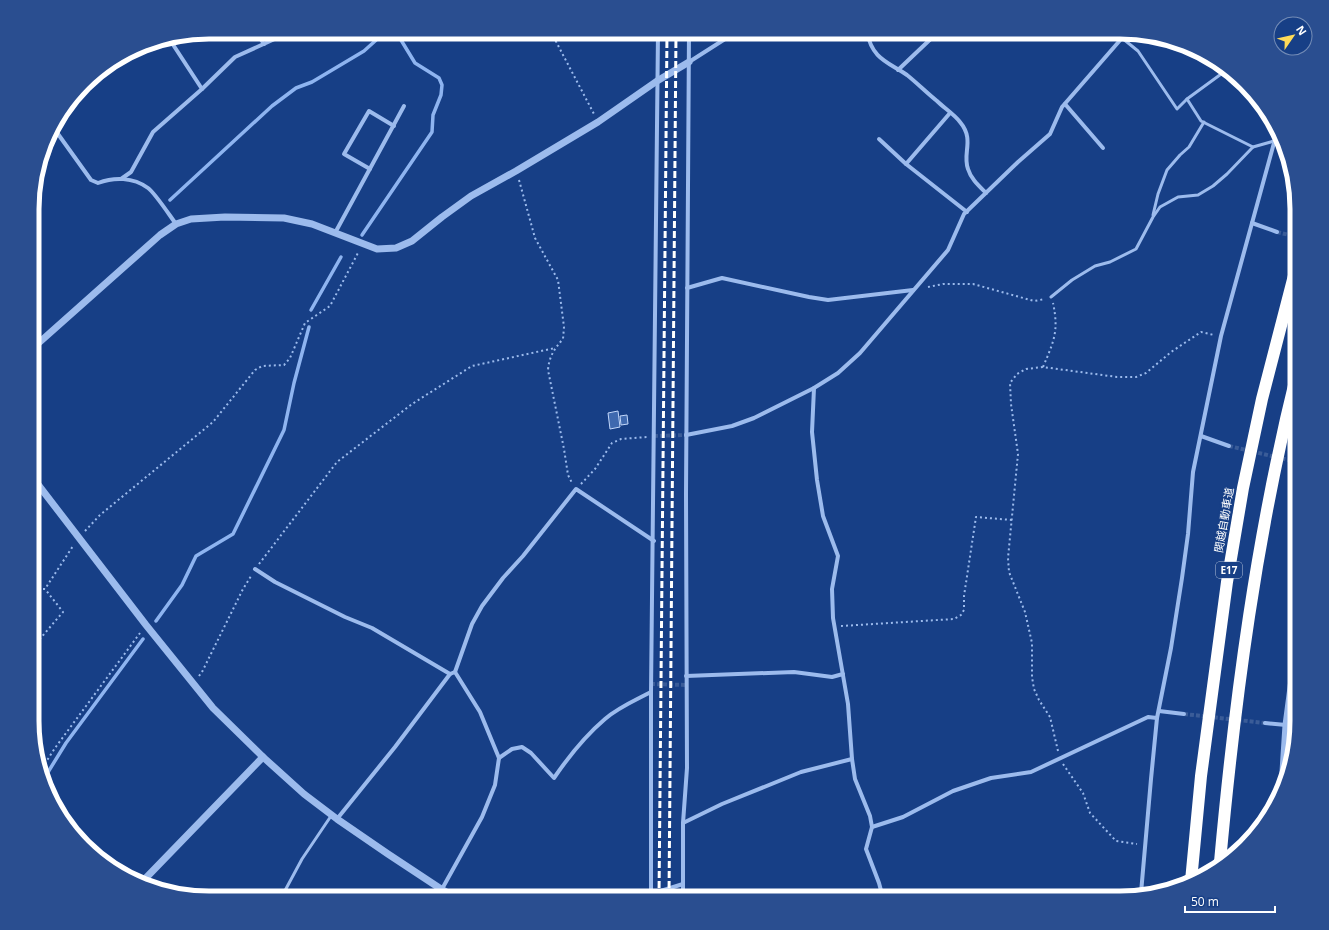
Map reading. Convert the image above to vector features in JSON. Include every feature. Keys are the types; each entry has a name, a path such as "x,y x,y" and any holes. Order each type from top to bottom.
{"highway":[{"name":"関越自動車道","path":"1192,875 1201,776 1226,582 1243,488 1262,399 1290,291"},
{"name":"E17","path":"1220,858 1239,683 1253,586 1269,495 1290,404"}],"street":[{"path":"261,39 264,44"},
{"path":"121,179 131,172 153,132 236,57 275,39"},
{"path":"651,891 651,692 654,541 658,39"},
{"path":"683,891 683,823 687,768 686,435 689,39"},
{"path":"39,344 160,235 176,224 191,219 284,218 312,224 377,249 396,248 412,241 471,196 598,122 657,81 725,39"},
{"path":"869,39 870,45 877,55 889,65 906,75 960,122 967,134 969,144 967,167 972,178 986,193"},
{"path":"898,70 931,39"},
{"path":"686,435 732,426 754,418 814,388 838,373 860,352 948,250 964,214 1018,162 1050,134 1064,104 1121,39"},
{"path":"172,43 202,89"},
{"path":"1064,104 1103,148"},
{"path":"336,234 404,106"},
{"path":"370,169 344,154 369,111 394,126"},
{"path":"906,164 950,113"},
{"path":"58,132 91,180 98,184 106,180 121,179 134,181 148,188 176,224"},
{"path":"879,138 906,164 967,212"},
{"path":"1141,890 1157,718 1171,648 1182,578 1188,534 1193,472 1221,336 1274,141"},
{"path":"1252,223 1278,232"},
{"path":"687,288 722,278 828,300 913,290"},
{"path":"814,388 812,432 816,480 823,516 838,556 832,589 834,627 848,704 855,779 870,816 872,827 866,849 881,891"},
{"path":"1201,436 1229,446"},
{"path":"39,485 146,625 213,708 263,757 299,789 335,817 445,891"},
{"path":"335,817 395,747 450,674 455,672 472,624 482,606 576,489 654,541"},
{"path":"255,569 275,582 338,614 372,628 450,674"},
{"path":"441,889 482,817 495,785 499,758 480,712 455,672"},
{"path":"686,676 794,672 832,677 843,674"},
{"path":"499,758 512,750 522,747 531,753 554,778 573,751 606,718 624,706 651,692"},
{"path":"1283,767 1286,725 1290,708"},
{"path":"1159,711 1184,714"},
{"path":"872,827 902,817 953,791 991,778 1031,772 1148,716 1157,718"},
{"path":"1265,723 1286,725"},
{"path":"145,878 263,757"},
{"path":"683,823 722,804 801,772 852,759"},
{"path":"664,891 683,884"}],"lane":[{"path":"1123,39 1138,51 1177,109 1187,99 1222,73"},
{"path":"1187,99 1201,121 1254,147"},
{"path":"1153,217 1158,194 1167,170 1189,147 1204,122"},
{"path":"1051,297 1072,280 1095,266 1110,262 1136,248 1160,207 1178,198 1198,195 1213,186 1227,174 1254,147 1274,141"},
{"path":"284,891 302,859 335,817"}],"path":[{"path":"555,39 598,122"},
{"path":"516,171 535,238 558,280 564,327 563,339 555,348 549,359 548,370 568,475 576,489 595,469 612,443 621,439 654,436"},
{"path":"45,589 79,538 100,515 213,422 255,370 262,366 284,365 290,358 305,323 330,306 363,244"},
{"path":"913,290 943,284 973,284 1034,301 1051,297 1054,303 1057,320 1056,332 1044,367"},
{"path":"1145,844 1116,841 1090,813 1083,793 1060,759 1050,717 1039,700 1034,688 1032,677 1032,643 1025,612 1009,572 1008,558 1018,454 1011,404 1010,383 1017,374 1026,369 1044,367 1117,377 1136,376 1146,373 1171,352 1201,332 1221,336"},
{"path":"193,683 202,672 243,589 255,569 337,462 412,404 472,366 555,348"},
{"path":"834,627 954,619 961,615 964,610 964,596 976,517 1012,520"},
{"path":"39,589 45,589"},
{"path":"39,641 63,612 45,589"},
{"path":"45,764 146,625"}],"building":[{"path":"618,411 620,427 610,429 608,413"},
{"path":"627,415 628,424 621,425 620,416"}],"waterway":[{"path":"170,200 272,106 296,88 312,82 364,51 377,39"},
{"path":"362,235 432,132 433,115 441,95 442,85 439,78 415,63 401,39"},
{"path":"311,310 341,257"},
{"path":"156,621 182,585 196,556 233,534 284,430 294,383 309,327"},
{"path":"47,773 66,743 143,639"}],"tunnel":[{"path":"1277,232 1290,235"},
{"path":"654,436 686,435"},
{"path":"1229,446 1290,460"},
{"path":"651,684 686,685"},
{"path":"1184,714 1265,723"}],"railway":[{"path":"659,891 667,39"},
{"path":"669,891 676,39"}]}
